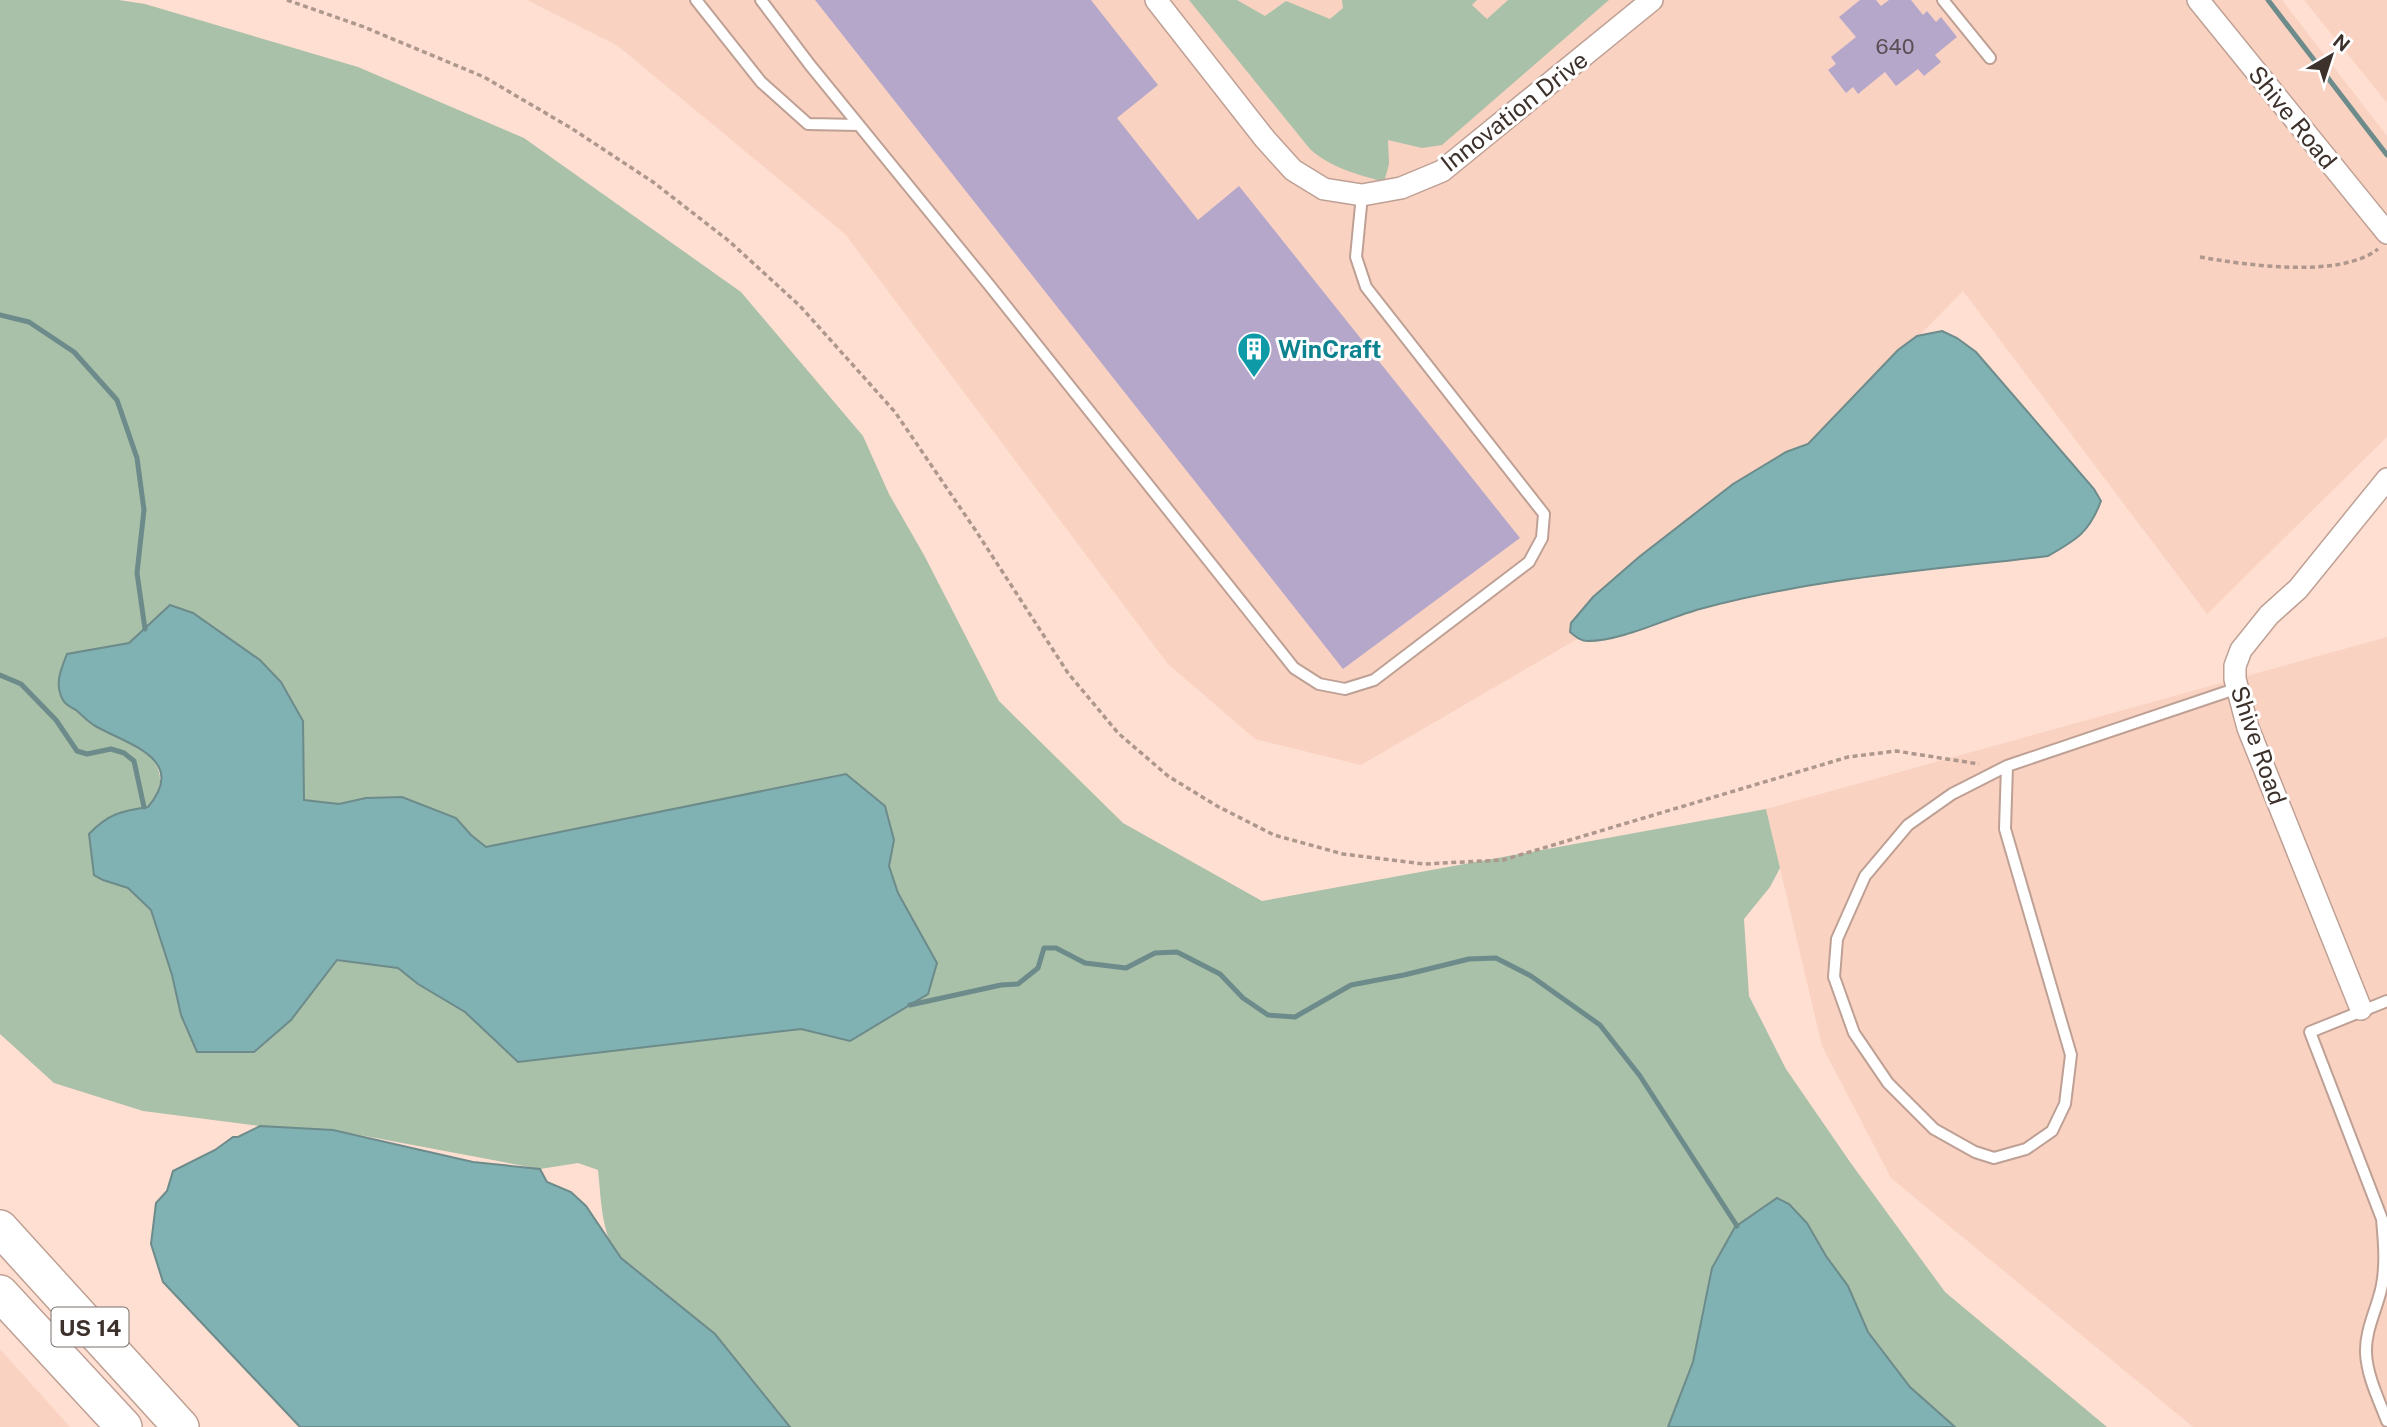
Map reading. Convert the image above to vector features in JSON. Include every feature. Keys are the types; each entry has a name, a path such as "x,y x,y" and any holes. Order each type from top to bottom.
{"highway":[{"name":"US 14","path":"6,1245 181,1427"},
{"name":"US 14","path":"0,1293 124,1427"}],"street":[{"name":"Innovation Drive","path":"1156,0 1265,139 1293,170 1324,190 1362,195 1401,188 1442,171 1652,0"},
{"name":"Shive Road","path":"2198,0 2387,233"},
{"name":"Shive Road","path":"2361,1009 2248,728 2235,666 2241,650 2269,615 2298,589 2387,479"}],"lane":[{"path":"696,0 761,82 808,124 859,125"},
{"path":"761,0 1294,668 1319,684 1345,689 1374,680 1529,562 1542,538 1544,514 1366,288 1356,257 1362,195"},
{"path":"1943,0 1990,58"},
{"path":"2007,766 2005,828 2071,1055 2065,1104 2052,1131 2026,1149 1994,1158 1975,1152 1934,1129 1888,1083 1854,1033 1834,977 1837,939 1864,876 1908,825 1952,793 2007,766 2238,688"},
{"path":"2387,1001 2361,1009 2310,1032 2382,1219 2385,1251 2382,1286 2370,1324 2366,1353 2387,1420"}],"path":[{"path":"287,0 364,27 484,77 571,128 643,175 729,242 800,306 895,412 1068,673 1118,733 1168,776 1217,806 1274,835 1343,854 1424,864 1503,860 1848,757 1896,751 2007,766"},
{"path":"2200,257 2249,265 2328,267 2367,258 2387,241"}],"shaded area":[{"path":"527,0 2282,0 2387,136 2387,437 2207,614 1963,291 1695,563 1598,627 1361,765 1255,739 1168,664 845,234 618,46"},
{"path":"2304,0 2387,0 2387,103"},
{"path":"2387,637 2387,1427 2193,1427 1891,1178 1822,1046 1766,809"},
{"path":"0,1349 70,1427 0,1427"}],"green space":[{"path":"0,0 119,0 145,4 358,67 524,138 741,292 863,436 889,494 924,555 999,701 1123,823 1262,901 1766,809 1780,868 1770,887 1744,919 1749,996 1786,1069 1945,1292 2107,1427 776,1427 616,1253 607,1234 598,1170 578,1163 540,1169 333,1130 260,1126 143,1111 54,1083 0,1034","holes":["170,605 260,660 303,721 304,800 339,804 366,798 456,818 485,847 846,774 894,840 889,866 898,893 922,935 892,1015 850,1041 801,1029 518,1062 465,1012 418,984 398,968 337,960 181,1015 172,975 151,910 128,888 94,875 89,834 136,814 151,804 159,790 159,772 154,762 138,747 96,726 67,654 129,643"]},
{"path":"1189,0 1237,0 1265,16 1286,1 1330,19 1343,8 1342,0 1477,0 1472,5 1487,19 1508,0 1609,0 1442,145 1422,148 1388,140 1389,164 1384,182 1336,166 1310,149"}],"water":[{"path":"1942,331 1976,352 2094,489 2101,501 2092,521 2074,540 2048,556 1829,582 1743,598 1601,640 1583,640 1570,632 1571,623 1593,597 1639,557 1733,484 1786,452 1808,444 1898,350 1917,336"},
{"path":"170,605 193,613 260,660 281,682 303,721 304,800 339,804 366,798 402,797 456,818 486,847 846,774 885,806 894,840 889,866 898,893 937,963 928,994 850,1041 801,1029 518,1062 465,1012 418,984 398,968 337,960 291,1020 254,1052 197,1052 181,1015 172,975 151,910 128,888 94,875 89,834 116,814 148,807 159,791 162,777 158,766 150,756 97,727 69,706 59,688 59,677 67,654 129,643"},
{"path":"260,1126 333,1130 473,1162 540,1169 547,1182 571,1192 586,1206 621,1258 715,1334 790,1427 300,1427 163,1282 151,1244 156,1203 167,1191 173,1171 215,1150 233,1137"},
{"path":"1777,1198 1789,1204 1807,1223 1848,1286 1868,1332 1910,1387 1955,1427 1668,1427 1693,1362 1712,1268 1735,1227"}],"building":[{"name":"WinCraft","path":"815,0 1091,0 1158,85 1117,118 1198,220 1239,186 1520,538 1343,669"},
{"path":"1860,0 1876,0 1881,6 1889,0 1911,0 1923,15 1927,11 1936,22 1941,17 1957,37 1935,55 1941,62 1924,76 1918,69 1896,86 1885,72 1858,94 1853,87 1846,93 1828,70 1836,64 1831,57 1856,37 1839,17"}],"waterway":[{"path":"2268,0 2387,155"},
{"path":"0,315 29,322 74,352 117,400 137,458 144,510 137,573 145,629"},
{"path":"0,675 21,684 56,720 77,751 87,754 111,749 124,753 134,761 144,807"},
{"path":"910,1005 1001,985 1018,984 1038,968 1044,948 1056,948 1085,963 1126,968 1155,953 1177,952 1220,974 1243,998 1268,1015 1295,1017 1351,985 1469,959 1496,958 1531,976 1600,1025 1640,1076 1737,1226"}],"place":[{"name":"WinCraft","path":"1254,379"}]}
